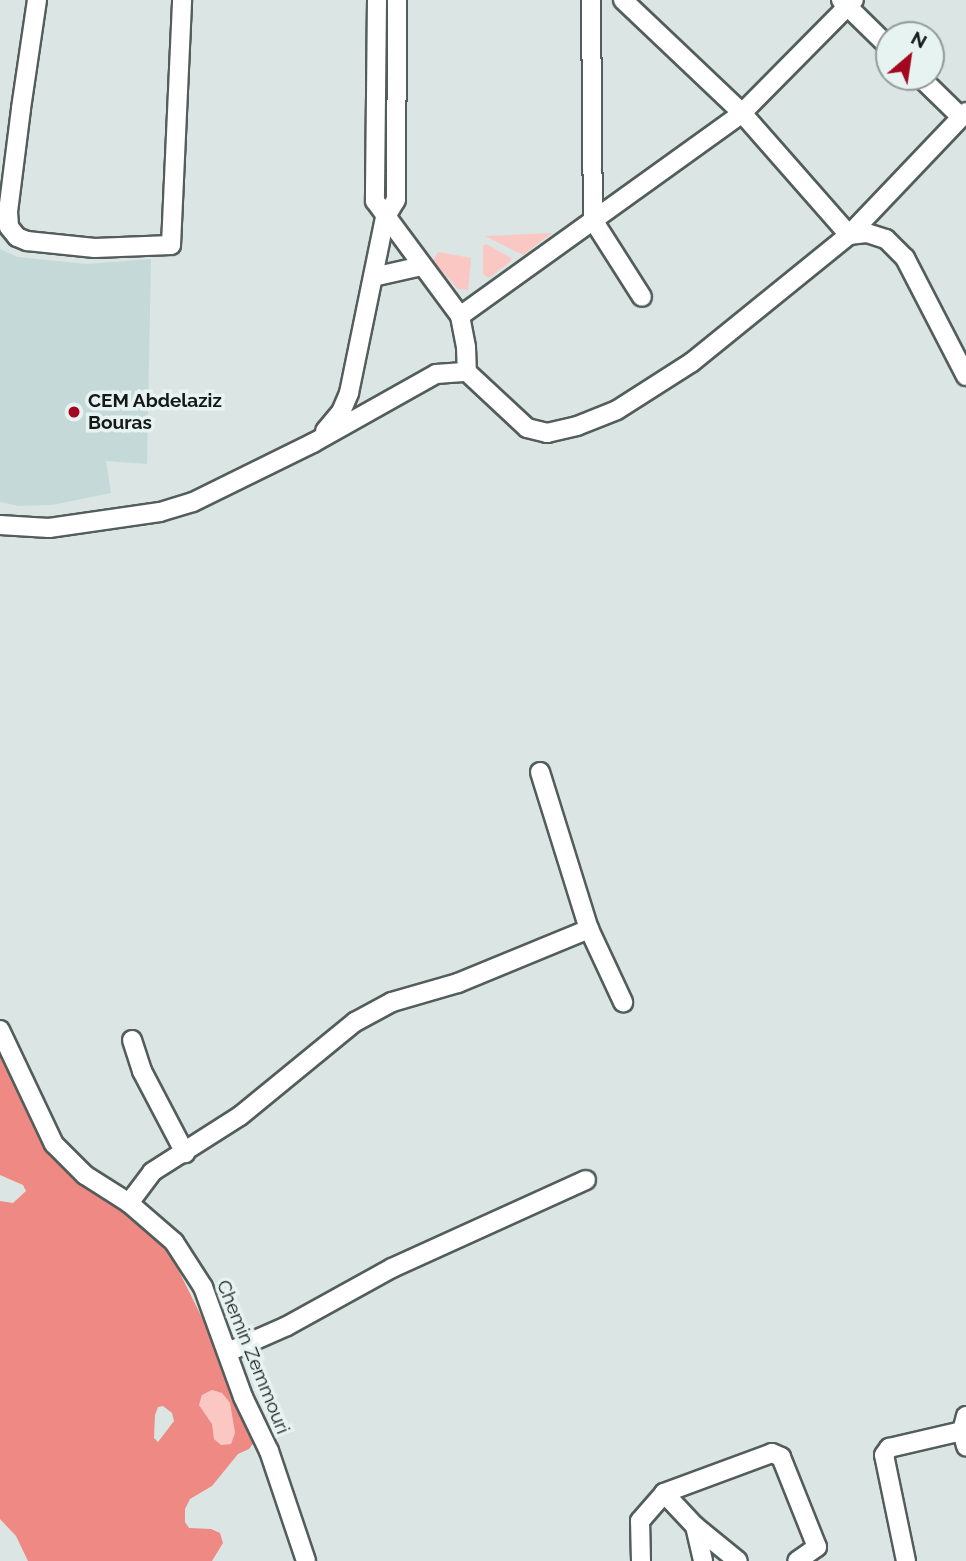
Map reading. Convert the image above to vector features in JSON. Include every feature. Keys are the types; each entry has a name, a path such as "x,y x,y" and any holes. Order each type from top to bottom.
{"street":[{"path":"37,0 8,212 9,227 17,237 27,242 95,248 171,245 181,0"},
{"path":"377,0 375,201 460,316 466,346 467,372 527,428 547,433 577,426 617,410 692,362 849,235 964,115 936,91"},
{"path":"313,443 341,412 349,393 385,218 396,200 397,0"},
{"path":"591,0 593,220 642,297"},
{"path":"623,0 742,113 849,235"},
{"path":"460,316 742,113 848,2 875,32"},
{"path":"849,235 867,233 886,239 900,252 920,283 966,376"},
{"path":"373,277 422,266"},
{"path":"0,525 48,528 160,512 193,502 313,443 436,374 467,372"},
{"path":"540,772 589,929 623,1002"},
{"path":"129,1203 152,1172 240,1116 355,1022 392,1002 458,983 589,929"},
{"name":"Chemin Zemmouri","path":"0,1030 54,1144 85,1175 129,1203 174,1242 203,1287 243,1397 269,1451 306,1561"},
{"path":"132,1040 142,1071 185,1153"},
{"path":"228,1352 287,1326 392,1268 586,1180"},
{"path":"906,1561 884,1455 889,1448 965,1431"},
{"path":"641,1561 640,1521 664,1493 772,1453 781,1457 817,1547 797,1561"},
{"path":"664,1493 727,1558"},
{"path":"695,1526 703,1561"}],"shaded area":[{"path":"552,233 523,255 485,236"},
{"path":"486,244 511,258 511,261 489,278 483,274 483,246"},
{"name":"CEM Abdelaziz Bouras","path":"0,249 18,257 87,264 151,259 147,464 106,461 111,493 52,505 19,506 0,502"},
{"path":"438,252 471,258 468,290 458,289 433,261"},
{"path":"0,1051 32,1118 54,1152 162,1237 221,1356 255,1441 249,1449 238,1454 212,1486 190,1499 185,1509 185,1522 189,1528 211,1529 220,1533 223,1543 212,1561 28,1561 16,1536 0,1519 0,1201 13,1203 26,1191 23,1185 0,1175","holes":["212,1390 222,1393 230,1403 235,1433 231,1444 221,1445 214,1439 212,1424 199,1405 202,1395","163,1406 172,1413 174,1421 158,1442 154,1438 155,1415 158,1407"]},
{"path":"212,1390 222,1393 230,1403 235,1433 231,1444 221,1445 214,1439 212,1424 199,1405 202,1395"}],"place":[{"name":"CEM Abdelaziz Bouras","path":"74,412"}]}
